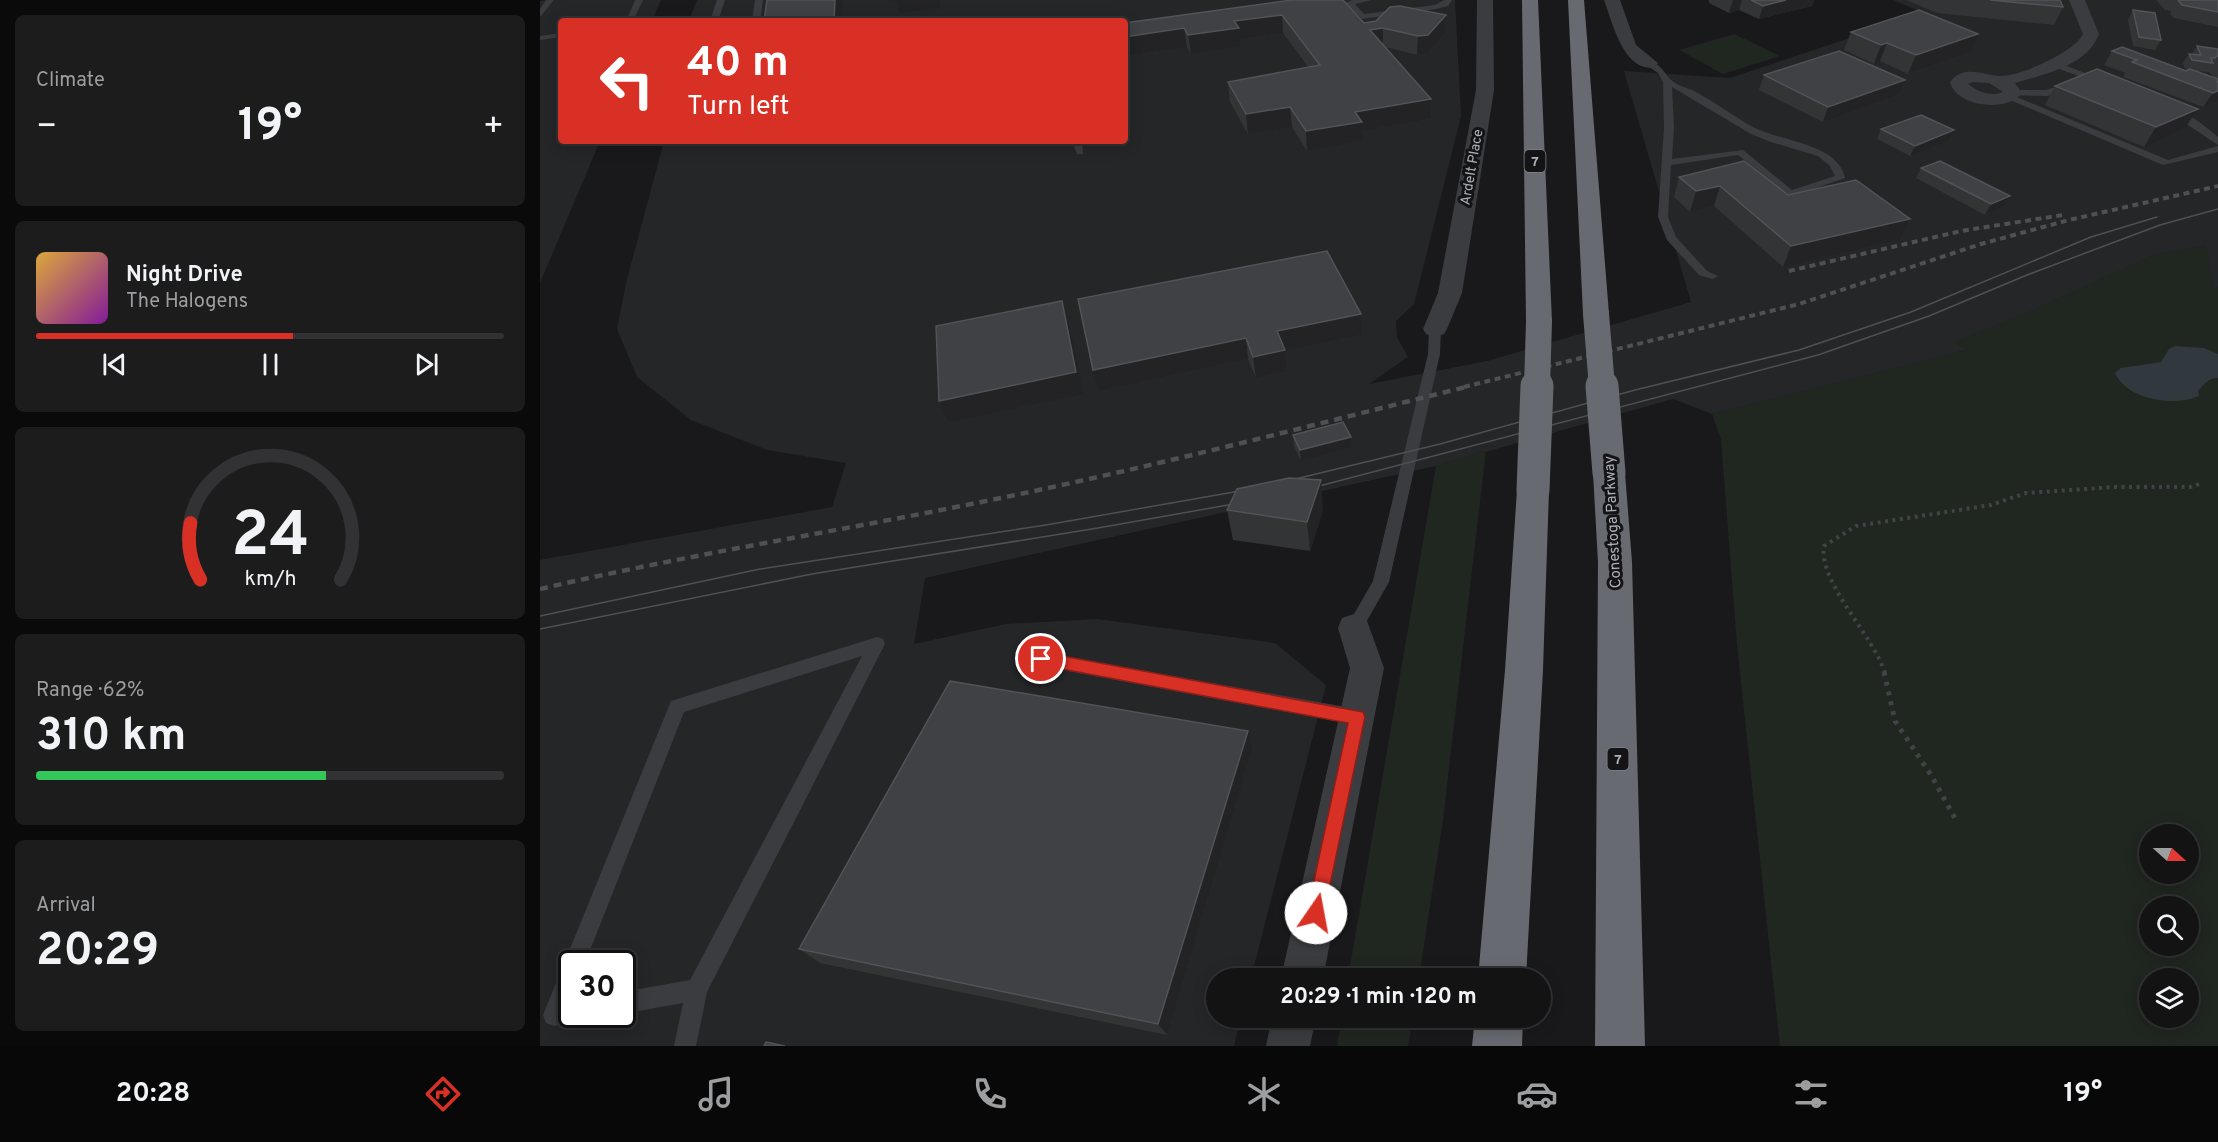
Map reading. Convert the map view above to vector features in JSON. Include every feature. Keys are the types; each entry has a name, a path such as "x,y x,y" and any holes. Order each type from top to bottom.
{"highway":[{"name":"7","path":"1503,968 1523,682 1539,322 1530,0"},
{"name":"Conestoga Parkway","path":"1576,0 1596,314 1616,562 1622,996 1620,1046"},
{"path":"1497,1046 1498,1028"}],"street":[{"name":"Ardelt Place","path":"1435,329 1450,293 1485,90 1485,0"},
{"path":"1612,0 1629,47 1649,63"},
{"path":"2008,91 2081,51 2091,39 2090,30 2077,0"},
{"path":"1304,968 1367,668 1354,628"},
{"path":"1288,1046 1292,1028"}],"lane":[{"path":"540,15 550,0"},
{"path":"633,18 639,0"},
{"path":"715,18 721,0"},
{"path":"756,18 759,0"},
{"path":"1368,0 1345,4 1362,17 1436,7 1445,4 1448,0"},
{"path":"540,38 558,35"},
{"path":"1649,63 1662,72 1667,82 1669,128 1664,217 1671,238 1703,273 1712,276"},
{"path":"2054,64 2112,86"},
{"path":"2008,91 2047,93 2091,78"},
{"path":"1666,163 1740,152 1790,194 1840,178 1839,170 1834,163 1820,153 1768,138 1726,116 1683,87 1667,82"},
{"path":"2008,91 2167,163 2218,149"},
{"path":"2166,107 2204,130 2218,142"},
{"path":"1078,144 1080,152"},
{"path":"1354,628 1381,582 1434,354 1435,329"},
{"path":"579,950 677,706 877,644 697,990 685,1046"},
{"path":"1041,659 1357,717"},
{"path":"636,1001 697,990"},
{"path":"558,1006 554,1016 558,1015"}],"path":[{"path":"1957,822 1895,721 1884,670 1851,611 1827,575 1822,558 1824,546 1856,526 1991,505 2026,493 2115,487 2191,487 2199,484"}],"shaded area":[{"path":"661,0 653,18 558,18 558,144 599,144 540,283 540,1"},
{"path":"697,0 1455,0 1461,116 1414,304 1396,321 1397,337 1408,357 1369,384 1487,361 1691,302 1624,71 1730,78 1924,13 1893,0 2218,0 2218,287 1712,414 1673,399 1436,466 925,578 914,644 1006,624 1097,619 1275,643 1326,685 1254,968 1206,968 1206,1028 1238,1028 1234,1046 540,1046 540,560 832,507 846,463 767,450 691,420 637,377 617,329 626,283 663,144 1128,144 1128,18 690,18"},
{"path":"1734,34 1780,56 1723,74 1679,50"},
{"path":"2205,245 2214,287 2218,287 2218,1046 1780,1046 1737,645 1721,440 1712,414 1966,350 1954,342 2037,308 2153,255"},
{"path":"2175,346 2204,348 2218,354 2218,378 2204,384 2198,391 2199,396 2177,401 2152,399 2130,390 2115,373 2121,368 2161,362 2169,349"},
{"path":"1486,450 1443,820 1421,968 1350,968 1436,466"},
{"path":"1340,1028 1411,1028 1408,1046 1337,1046"}],"building":[{"path":"767,0 835,0 834,18 764,18"},
{"path":"1292,0 1343,0 1364,23 1376,21 1390,7 1400,6 1446,15 1428,35 1418,36 1383,28 1370,30 1431,99 1355,112 1362,122 1306,131 1290,107 1246,114 1228,82 1320,65 1282,15 1234,21 1239,28 1188,35 1184,28 1128,37 1128,23"},
{"path":"1751,0 1786,0 1763,6"},
{"path":"1990,0 2060,0 2063,7"},
{"path":"2178,0 2218,0 2218,12 2182,5"},
{"path":"1919,10 1978,34 1916,55 1887,43 1881,45 1851,32"},
{"path":"2133,10 2155,13 2161,40 2139,37"},
{"path":"2197,46 2218,49 2218,56 2211,58 2213,63 2192,60 2189,54 2201,55"},
{"path":"2122,47 2186,71 2190,69 2218,79 2216,82 2218,82 2218,91 2213,93 2132,62 2137,60 2112,51"},
{"path":"1839,51 1905,80 1828,107 1764,75"},
{"path":"2097,69 2198,109 2156,127 2055,86"},
{"path":"1921,115 1954,130 1915,146 1881,129"},
{"path":"1744,161 1788,195 1856,180 1910,219 1791,246 1720,186 1696,191 1679,177"},
{"path":"1940,161 2010,196 1991,204 1921,168"},
{"path":"1327,251 1361,314 1277,331 1285,350 1253,357 1246,338 1093,370 1078,299"},
{"path":"1062,301 1076,372 939,401 936,326"},
{"path":"1343,422 1351,437 1300,450 1293,435"},
{"path":"1289,478 1321,480 1307,522 1227,510 1237,489"},
{"path":"950,681 1248,731 1158,1024 799,949"},
{"path":"766,1042 785,1046 764,1046"}],"tram line":[{"path":"1304,490 1818,355 1929,316 2027,275 2160,225 2218,209"},
{"path":"1283,482 1440,444 1635,390 1799,350 1911,312 2091,237 2157,217"},
{"path":"540,616 760,569 1046,525 1251,489"},
{"path":"540,629 812,574 1245,502"}],"railway":[{"path":"1464,387 1799,304 1981,244 2069,220 2218,186"},
{"path":"1789,271 1961,231 2063,215"},
{"path":"540,589 650,565 926,513 1104,476 1470,386"}],"route":[{"path":"1041,659 1357,717 1316,913"}]}
